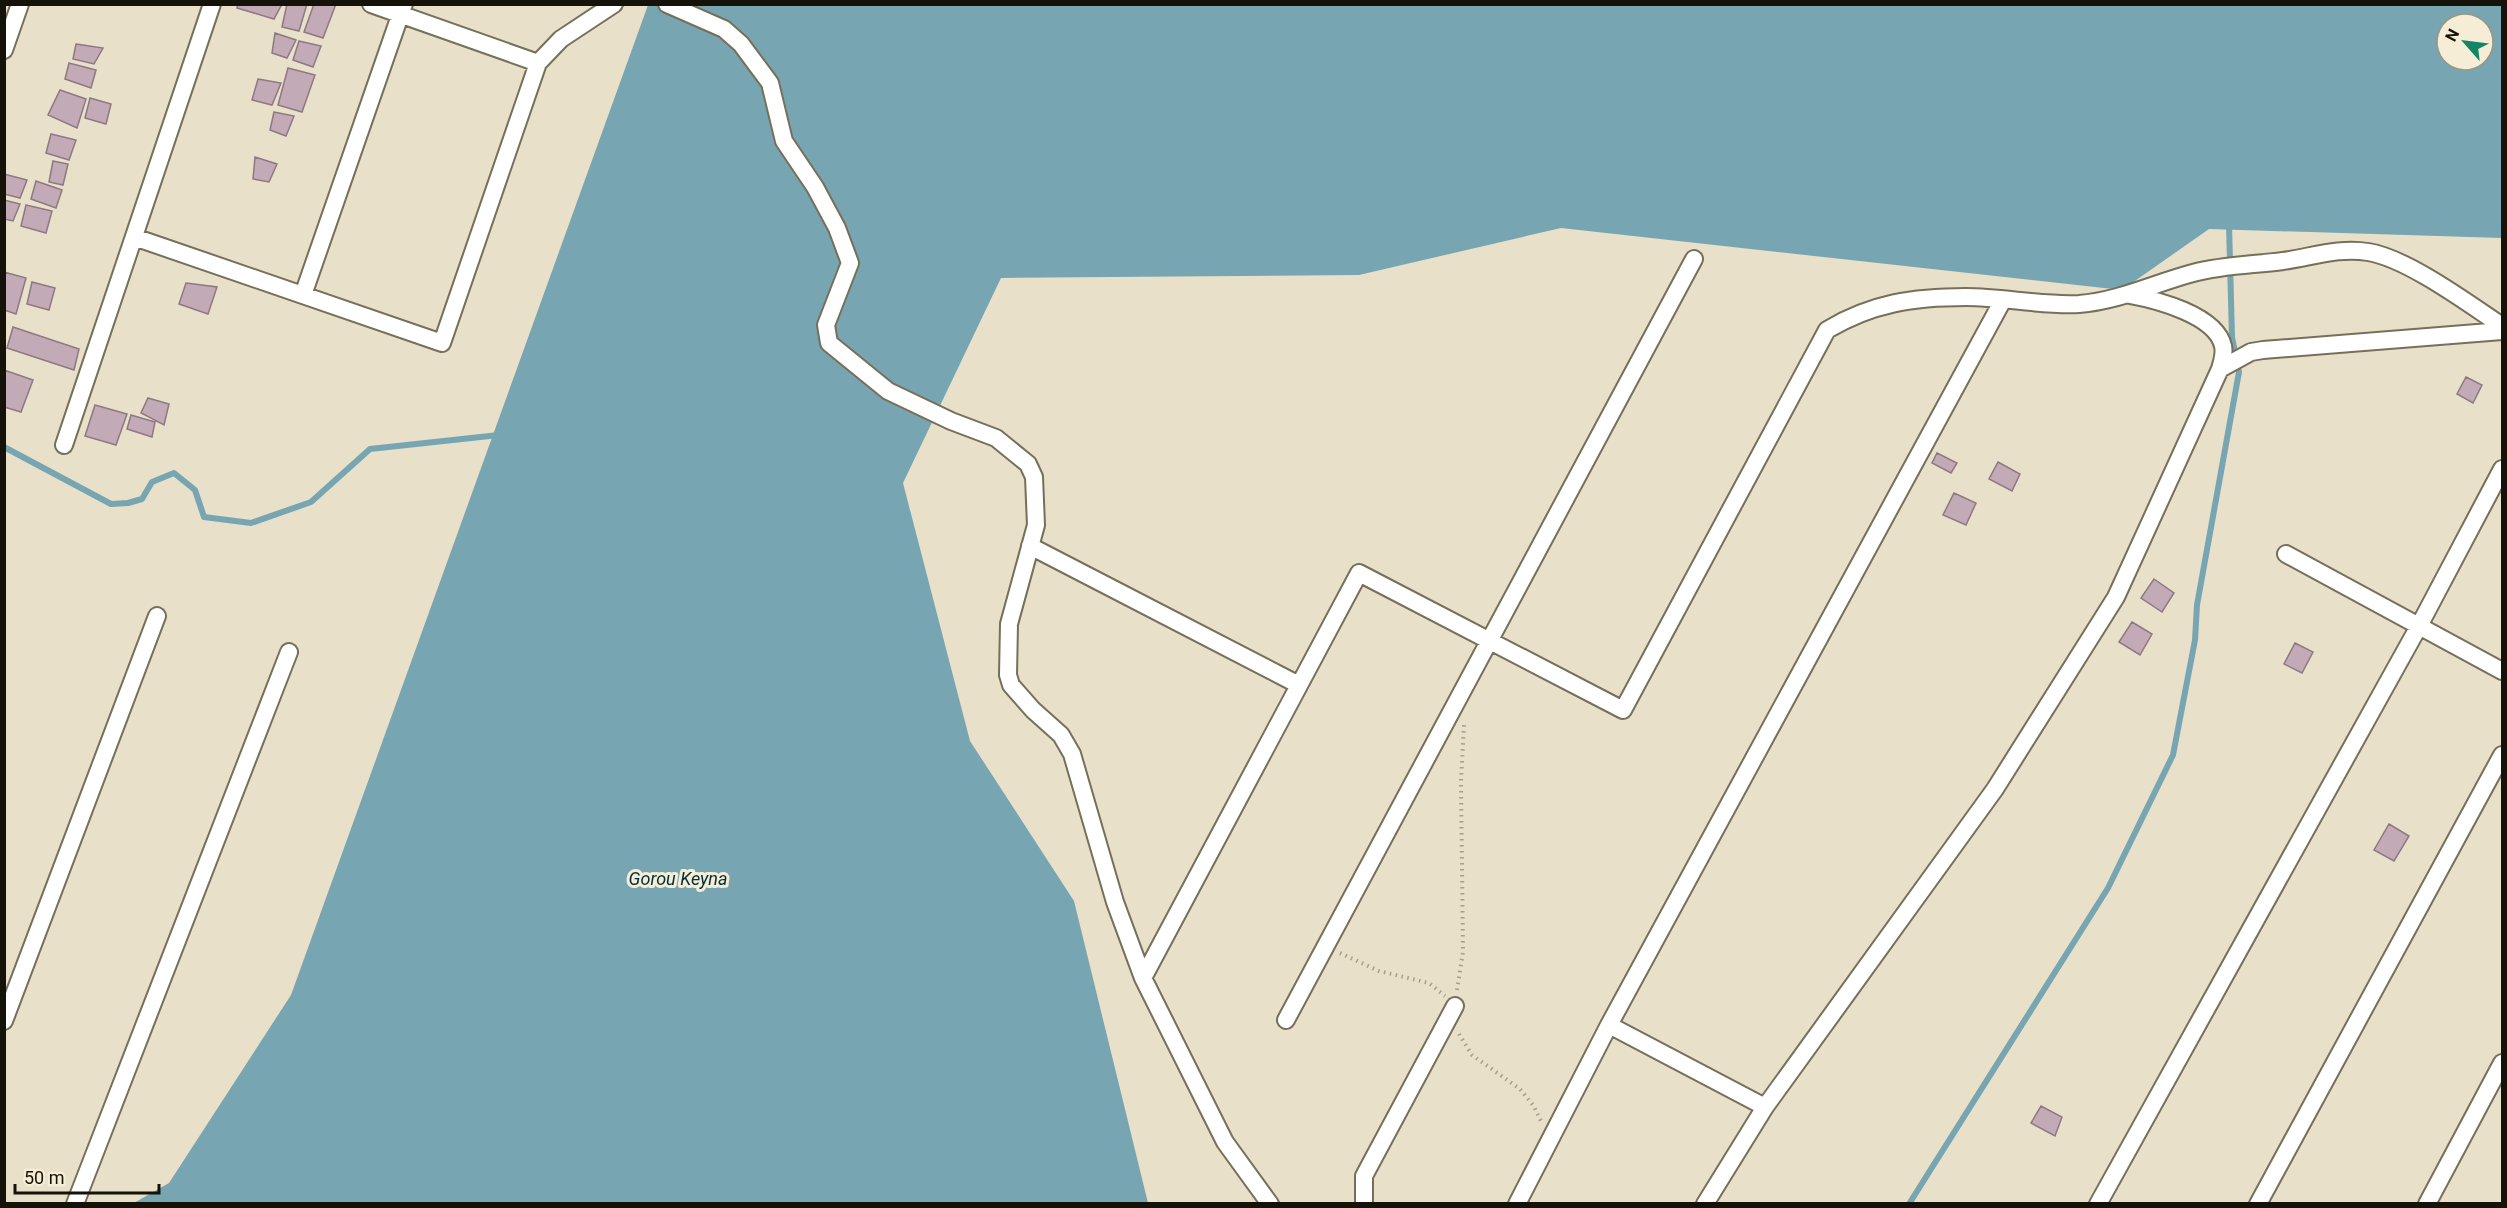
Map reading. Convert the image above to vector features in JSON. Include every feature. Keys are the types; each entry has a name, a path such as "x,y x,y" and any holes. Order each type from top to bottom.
{"street":[{"path":"4,50 20,4"},
{"path":"64,445 212,4"},
{"path":"371,4 402,10 538,63"},
{"path":"134,237 442,343 538,63 561,39 614,4"},
{"path":"667,4 724,29 741,44 770,83 784,141 815,187 837,228 850,262 826,325 830,343 888,391 951,421 996,438 1028,464 1034,477 1037,500 1036,525 1009,624 1008,675 1011,685 1033,710 1061,735 1072,754 1116,902 1143,978 1225,1142 1270,1203"},
{"path":"303,295 402,10"},
{"path":"1143,978 1359,573 1623,710 1827,330 1851,316 1876,306 1912,300 1966,297 2081,304 2127,295 2192,273 2230,265 2284,261 2336,251 2369,252 2394,260 2470,304 2502,328"},
{"path":"1286,1020 1694,259"},
{"path":"1705,1203 1765,1107 1995,789 2116,597 2220,369 2224,353 2223,343 2203,320 2167,304 2127,295"},
{"path":"1517,1203 1609,1025 2003,300"},
{"path":"2220,369 2252,352 2264,350 2502,328"},
{"path":"2098,1203 2419,626 2502,469"},
{"path":"1030,546 1299,685"},
{"path":"2286,554 2502,671"},
{"path":"4,1021 157,616"},
{"path":"75,1203 289,651"},
{"path":"2258,1203 2502,755"},
{"path":"1364,1203 1364,1176 1455,1006"},
{"path":"1609,1025 1765,1107"},
{"path":"2427,1203 2502,1063"}],"path":[{"path":"1455,1006 1463,952 1461,781 1465,715"}],"water":[{"name":"Gorou Keyna","path":"648,5 2502,5 2502,238 2209,229 2122,290 1561,228 1359,275 1001,278 903,483 970,741 1074,901 1148,1203 132,1204 169,1183 291,995"}],"building":[{"path":"238,4 282,4 274,19 237,8"},
{"path":"287,4 307,4 299,31 282,27"},
{"path":"314,4 336,4 323,38 304,32"},
{"path":"275,33 296,40 287,58 272,53"},
{"path":"299,41 321,46 313,67 293,60"},
{"path":"76,44 103,48 94,64 73,59"},
{"path":"69,63 96,70 91,88 65,79"},
{"path":"288,68 315,75 302,112 278,105"},
{"path":"258,79 281,83 272,105 252,100"},
{"path":"60,90 86,99 77,128 48,115"},
{"path":"90,98 111,104 106,124 85,118"},
{"path":"274,112 294,116 286,136 270,130"},
{"path":"51,134 76,140 69,160 46,153"},
{"path":"255,157 277,164 269,182 253,179"},
{"path":"53,161 68,164 63,185 49,182"},
{"path":"4,174 27,180 20,198 4,194"},
{"path":"36,181 62,190 56,208 31,199"},
{"path":"4,200 20,204 13,221 4,219"},
{"path":"26,205 52,211 46,233 21,226"},
{"path":"4,272 26,278 16,314 4,310"},
{"path":"32,282 55,288 49,310 27,304"},
{"path":"186,283 217,287 208,314 179,304"},
{"path":"13,327 79,349 74,370 7,348"},
{"path":"4,370 33,380 21,412 4,407"},
{"path":"2466,377 2482,385 2473,403 2457,394"},
{"path":"148,398 169,404 164,425 141,413"},
{"path":"95,405 127,414 116,445 85,436"},
{"path":"131,415 155,422 152,437 127,429"},
{"path":"1937,453 1957,463 1951,473 1932,463"},
{"path":"1998,462 2020,474 2012,491 1989,479"},
{"path":"1954,493 1976,503 1966,525 1943,515"},
{"path":"2154,579 2174,593 2162,612 2141,598"},
{"path":"2132,622 2152,634 2140,655 2119,642"},
{"path":"2295,643 2313,652 2302,673 2284,664"},
{"path":"2389,824 2409,836 2394,861 2374,850"},
{"path":"2041,1106 2062,1117 2055,1136 2031,1123"}],"waterway":[{"path":"1909,1204 2108,888 2173,755 2195,640 2197,605 2239,372 2232,337 2229,224"},
{"path":"4,447 111,504 142,499 152,482 174,473 195,490 204,517 251,523 311,502 370,449 499,435"}]}
